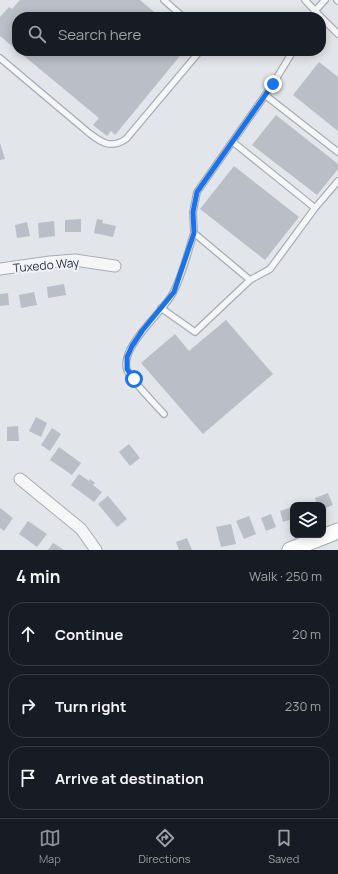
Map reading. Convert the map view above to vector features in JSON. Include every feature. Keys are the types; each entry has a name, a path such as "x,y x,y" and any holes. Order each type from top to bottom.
{"street":[{"name":"Tuxedo Way","path":"0,270 50,262 75,260 115,266"},
{"path":"20,479 81,529 96,550"},
{"path":"290,550 338,531"}],"lane":[{"path":"164,0 177,12"},
{"path":"305,0 315,11 324,0"},
{"path":"326,22 338,34"},
{"path":"0,58 89,133 99,140 112,144 118,144 126,139 196,56"},
{"path":"164,414 127,369 127,357 132,346 174,292 194,233 193,212 197,192 233,142 290,56"},
{"path":"265,95 338,152"},
{"path":"233,142 315,208"},
{"path":"161,308 195,332 250,280 270,269 315,208 338,181"},
{"path":"194,233 250,280"}],"building":[{"path":"20,0 140,0 154,12 12,12 12,46 0,36 0,17 9,7 12,9"},
{"path":"24,56 180,56 115,135 111,131 107,136 93,125 99,118"},
{"path":"319,62 338,77 338,131 293,95"},
{"path":"276,115 338,164 338,169 317,195 252,145"},
{"path":"0,143 5,159 0,160"},
{"path":"234,166 299,217 265,260 200,209"},
{"path":"81,219 81,232 65,232 65,220"},
{"path":"97,219 103,220 102,223 116,226 113,237 94,233"},
{"path":"54,221 55,236 39,238 38,223"},
{"path":"27,222 30,236 17,238 15,225"},
{"path":"64,284 66,295 48,298 47,287"},
{"path":"34,292 37,305 21,308 19,295"},
{"path":"8,293 9,305 0,306 0,294"},
{"path":"226,320 273,374 203,434 141,363 175,334 189,351"},
{"path":"36,417 47,423 41,437 29,431"},
{"path":"18,426 19,441 7,441 7,427"},
{"path":"52,428 61,434 50,451 41,445"},
{"path":"129,444 140,458 130,466 119,452"},
{"path":"59,447 81,463 72,475 50,460"},
{"path":"79,474 89,481 90,479 95,483 93,485 102,492 94,502 71,485"},
{"path":"328,493 333,505 326,508 326,502 316,502 315,498"},
{"path":"108,496 127,519 117,527 98,504"},
{"path":"0,508 13,518 4,531 0,528"},
{"path":"290,508 290,520 283,522 280,511"},
{"path":"271,514 276,527 266,531 261,518"},
{"path":"249,516 256,534 244,539 236,521"},
{"path":"28,521 47,534 37,547 19,534"},
{"path":"231,524 236,544 221,547 216,527"},
{"path":"187,538 192,550 179,550 176,542"},
{"path":"53,543 64,550 48,550"}],"route":[{"path":"134,379 127,369 127,357 142,331 174,292 194,233 193,212 197,192 273,84"}]}
